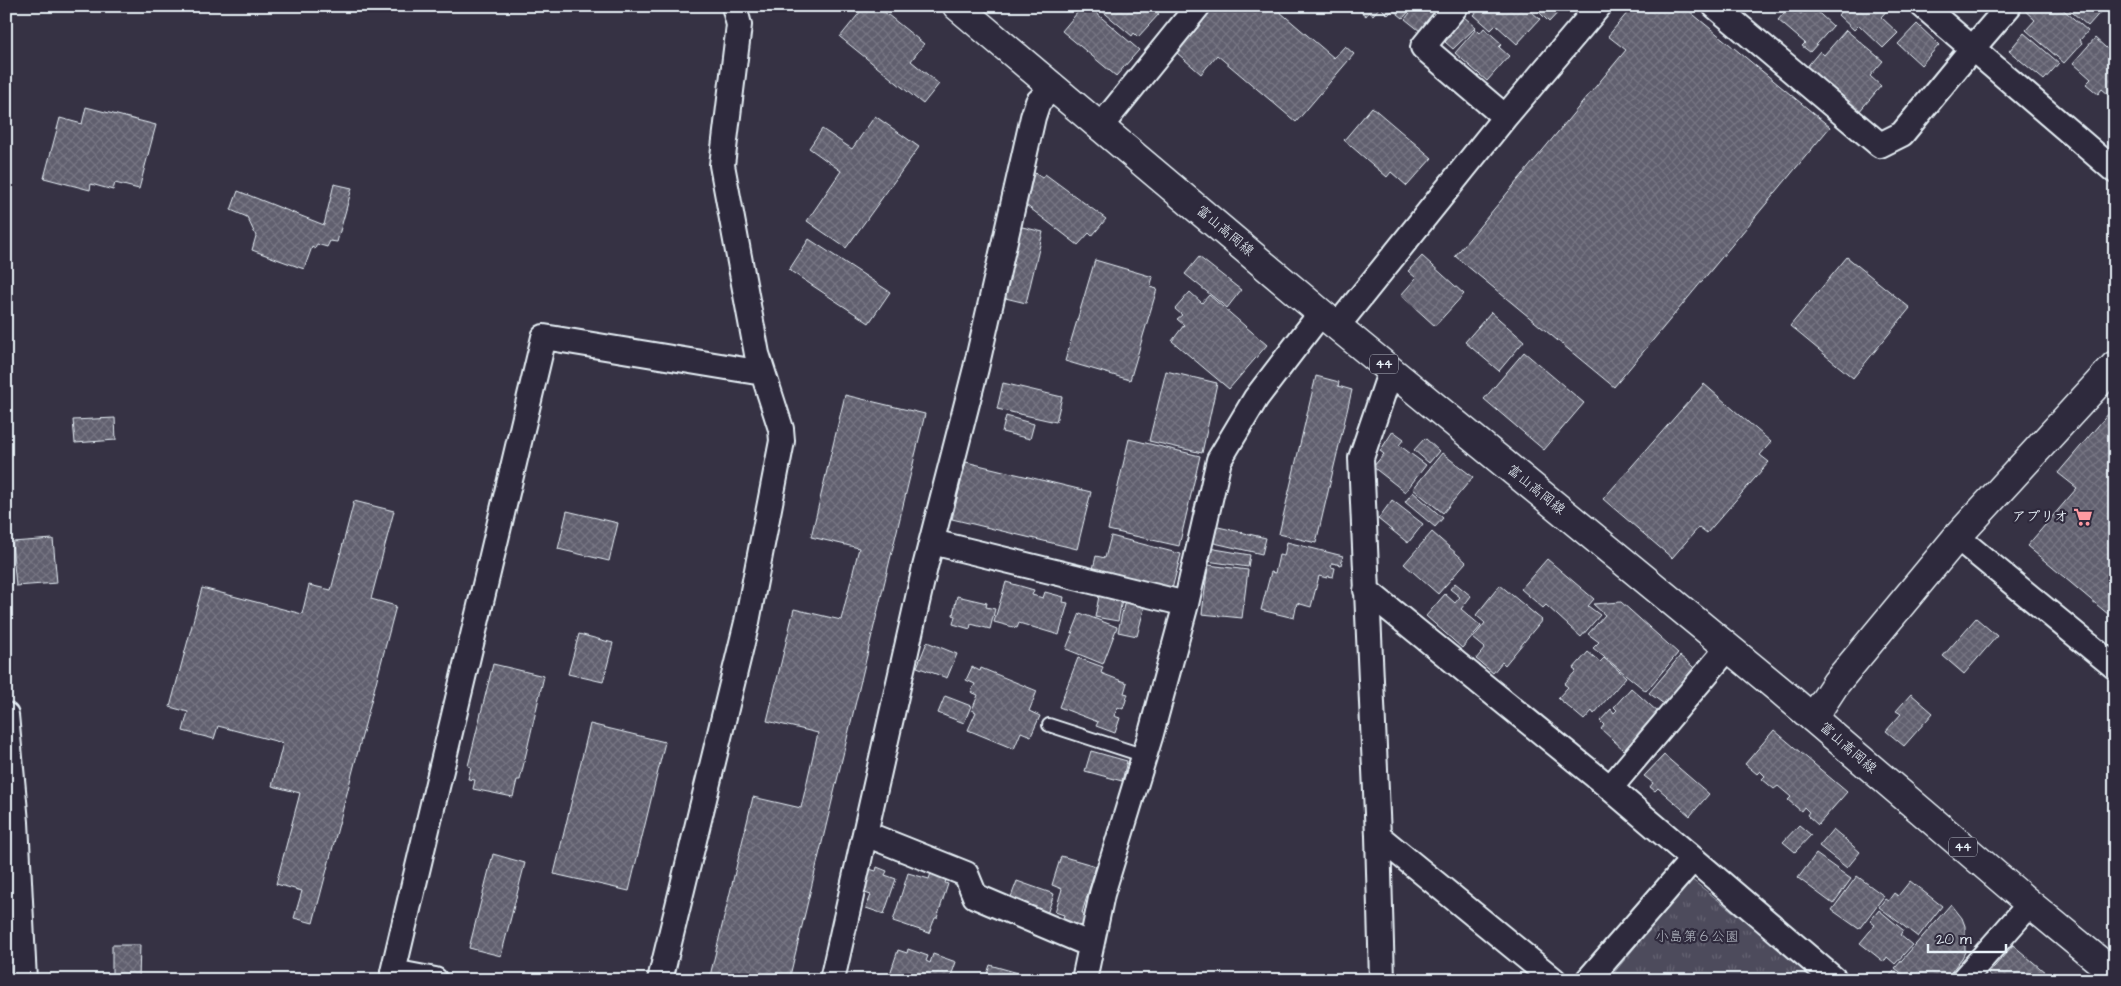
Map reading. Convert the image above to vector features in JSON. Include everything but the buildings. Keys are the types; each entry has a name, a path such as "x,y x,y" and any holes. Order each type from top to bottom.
{"main road":[{"name":"富山高岡線","path":"957,6 1391,370 1813,718 2030,904 2115,974"},
{"path":"1813,718 1836,683 1957,537 2115,365"}],"street":[{"path":"660,980 747,622 782,441 781,429 757,354 722,165 739,25 734,6"},
{"path":"1101,126 1198,6"},
{"path":"1456,6 1422,47 1505,117"},
{"path":"1084,980 1102,894 1145,756 1186,604 1219,460 1256,398 1330,319 1599,6"},
{"path":"1715,6 1880,145 1902,134 2009,6"},
{"path":"1922,6 2115,172"},
{"path":"832,980 932,542 976,368 1033,117 1038,102 1054,87"},
{"path":"435,980 393,972 544,338 763,373"},
{"path":"1382,980 1378,836 1361,458 1391,370"},
{"path":"1957,537 2115,667"},
{"path":"932,542 1186,604"},
{"path":"1366,590 1610,788 1835,980"},
{"path":"1610,788 1728,648"},
{"path":"6,715 16,822 24,980"},
{"path":"866,834 966,874 975,896 1091,945"},
{"path":"1378,836 1554,980"},
{"path":"1588,980 1693,859"},
{"path":"1963,980 2030,904"}],"lane":[{"path":"1049,725 1145,756"}],"green space":[{"name":"小島第６公園","path":"1691,879 1821,980 1608,980"}],"place":[{"name":"アプリオ","path":"2083,517"}]}
